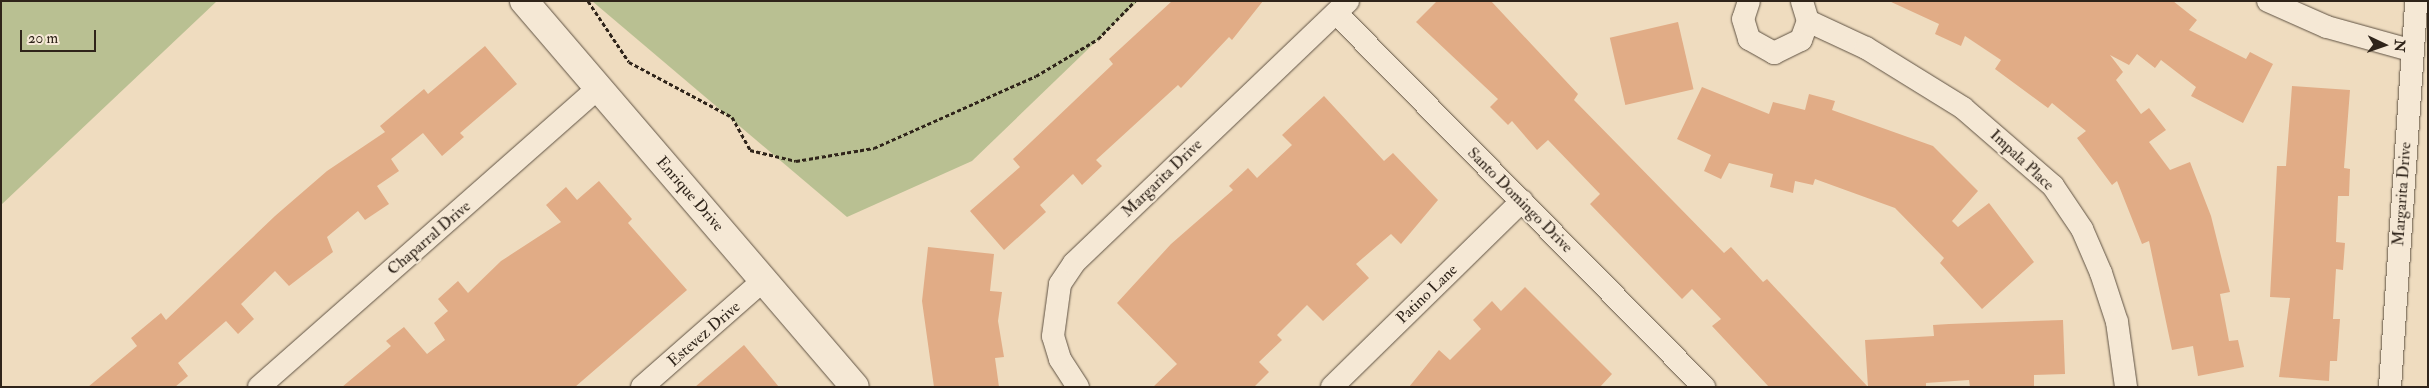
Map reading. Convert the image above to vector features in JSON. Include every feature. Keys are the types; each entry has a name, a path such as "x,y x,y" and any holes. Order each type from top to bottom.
{"street":[{"name":"Enrique Drive","path":"524,1 597,89 765,279 855,387"},
{"name":"Impala Place","path":"1749,1 1744,29 1764,51 1794,47 1805,11 1963,108 2053,186 2082,230 2101,273 2117,322 2126,387"},
{"path":"2268,1 2327,28 2410,50"},
{"name":"Margarita Drive","path":"2390,387 2410,50 2416,1"},
{"name":"Margarita Drive","path":"1078,387 1060,360 1052,336 1060,284 1074,263 1342,7"},
{"name":"Santo Domingo Drive","path":"1342,7 1522,201 1704,387"},
{"name":"Chaparral Drive","path":"259,387 597,89"},
{"name":"Patino Lane","path":"1332,387 1522,201"},
{"name":"Estevez Drive","path":"642,387 765,279"}],"path":[{"path":"588,1 629,62 732,117 750,150 796,161 874,148 1028,80 1098,40 1134,1"}],"green space":[{"path":"1,1 217,1 1,205"},
{"path":"592,1 1138,1 972,161 847,217"}],"building":[{"path":"1172,1 1263,1 1232,40 1229,37 1181,88 1178,85 1096,160 1102,166 1082,185 1073,174 1040,205 1046,212 1004,250 970,211 1020,167 1013,159 1113,64 1109,59"},
{"path":"1437,1 1491,1 1578,94 1574,100 1724,253 1731,247 1763,282 1767,279 1868,387 1769,387 1712,326 1721,319 1692,289 1682,299 1590,204 1600,194 1548,140 1537,150 1512,121 1508,125 1490,107 1498,99 1416,22"},
{"path":"1889,1 2173,1 2197,20 2189,30 2246,59 2250,52 2273,64 2243,123 2191,96 2196,87 2161,60 2155,68 2137,54 2129,65 2110,55 2123,72 2116,80 2141,114 2149,108 2166,130 2149,142 2170,170 2190,162 2211,216 2230,292 2220,294 2229,341 2238,340 2244,367 2198,376 2193,346 2172,350 2149,241 2142,244 2117,181 2112,185 2077,138 2086,131 2052,103 2048,108 1995,69 2001,60 1965,36 1961,46 1935,34 1939,24"},
{"path":"1678,22 1694,89 1625,105 1610,38"},
{"path":"485,46 517,84 460,133 464,137 442,156 423,133 391,159 399,171 377,186 389,204 365,220 358,211 327,237 333,252 289,286 275,271 241,304 254,319 238,334 226,321 178,363 188,376 175,387 88,387 137,346 131,338 161,313 166,320 275,216 327,171 385,132 380,126 424,89 428,94"},
{"path":"2292,86 2350,90 2344,168 2350,169 2349,196 2338,196 2336,242 2345,243 2343,270 2336,269 2333,319 2340,319 2337,361 2330,361 2329,381 2279,377 2290,298 2270,297 2277,166 2286,166"},
{"path":"1702,87 1769,114 1773,102 1805,110 1809,94 1835,101 1832,110 1933,146 1978,191 1952,221 1958,227 1989,203 2034,262 1982,309 1940,263 1944,258 1895,208 1815,179 1813,185 1795,181 1793,193 1770,187 1773,174 1729,163 1721,179 1704,171 1711,155 1677,139"},
{"path":"1324,96 1384,161 1393,153 1438,200 1401,244 1391,234 1356,264 1369,278 1323,321 1307,305 1277,335 1282,340 1259,362 1269,372 1254,387 1153,387 1177,364 1117,303 1171,244 1233,190 1229,186 1248,168 1257,178 1292,145 1282,135"},
{"path":"599,181 632,219 628,223 687,290 575,387 342,387 391,346 386,341 404,327 427,354 445,340 434,323 448,311 438,299 458,281 468,293 501,261 561,222 546,205 566,187 577,200"},
{"path":"928,247 994,254 990,291 1002,292 998,321 1004,357 995,358 999,387 934,387 922,301"},
{"path":"1525,287 1612,374 1600,387 1409,387 1439,350 1450,360 1481,329 1473,320 1492,301 1501,311"},
{"path":"2063,320 2065,374 2034,375 2034,387 1970,387 1969,380 1926,383 1926,387 1868,387 1865,340 1934,336 1933,325"},
{"path":"744,345 779,387 695,387"}]}
